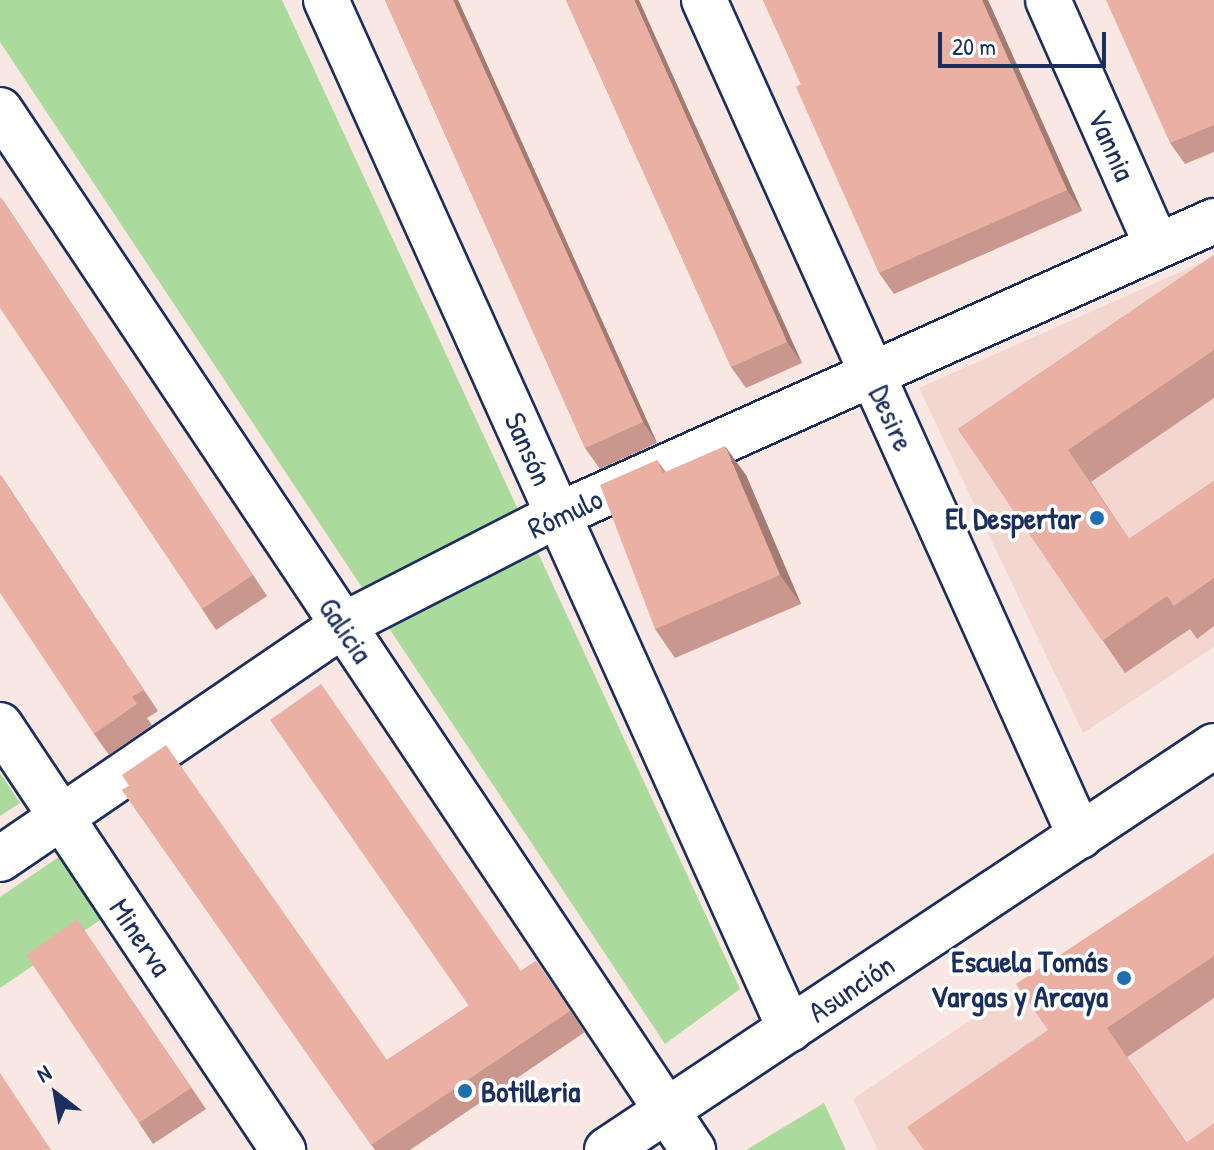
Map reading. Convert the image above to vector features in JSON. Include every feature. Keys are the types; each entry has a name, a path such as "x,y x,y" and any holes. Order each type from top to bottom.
{"street":[{"name":"Sansón","path":"326,0 790,1029"},
{"name":"Desire","path":"704,0 1080,836"},
{"name":"Vannia","path":"1048,0 1157,246"},
{"name":"Galicia","path":"0,110 693,1150"},
{"name":"Rómulo","path":"0,859 343,625 558,515 1214,221"},
{"name":"Minerva","path":"0,725 283,1150"},
{"name":"Asunción","path":"607,1150 1214,746"}],"shaded area":[{"name":"El Despertar","path":"1214,257 1214,647 1083,733 919,388"},
{"name":"Escuela Tomás Vargas y Arcaya","path":"1214,857 1214,1150 878,1150 853,1099"}],"green space":[{"path":"0,0 282,0 740,989 665,1044 0,42"},
{"path":"0,773 20,803 0,816"},
{"path":"66,852 109,914 0,988 0,897"},
{"path":"824,1103 846,1150 746,1150"}],"building":[{"path":"385,0 453,0 643,422 585,448"},
{"path":"566,0 634,0 787,342 731,367"},
{"path":"763,0 982,0 1067,190 879,273 796,87 801,84"},
{"path":"1106,0 1214,0 1214,125 1170,143"},
{"path":"0,197 253,575 202,609 0,308"},
{"path":"1214,255 1214,350 1068,450 1129,539 1214,481 1214,578 1174,606 1167,596 1102,641 958,429"},
{"path":"725,446 780,575 655,629 600,485 657,460 663,473"},
{"path":"0,475 144,690 132,697 137,704 94,734 0,593"},
{"path":"321,684 521,971 536,961 570,1011 371,1145 122,790 129,786 122,775 166,745 387,1060 469,1006 270,720"},
{"name":"Escuela Tomás Vargas y Arcaya","path":"1214,853 1214,956 1107,1028 1186,1143 1214,1123 1214,1150 924,1150 907,1127 1048,1030 1016,984"},
{"path":"77,919 191,1088 139,1123 26,955"},
{"path":"0,1073 51,1150 0,1150"}],"place":[{"name":"El Despertar","path":"1097,518"},
{"name":"Escuela Tomás Vargas y Arcaya","path":"1124,978"},
{"name":"Botilleria","path":"465,1091"}]}
